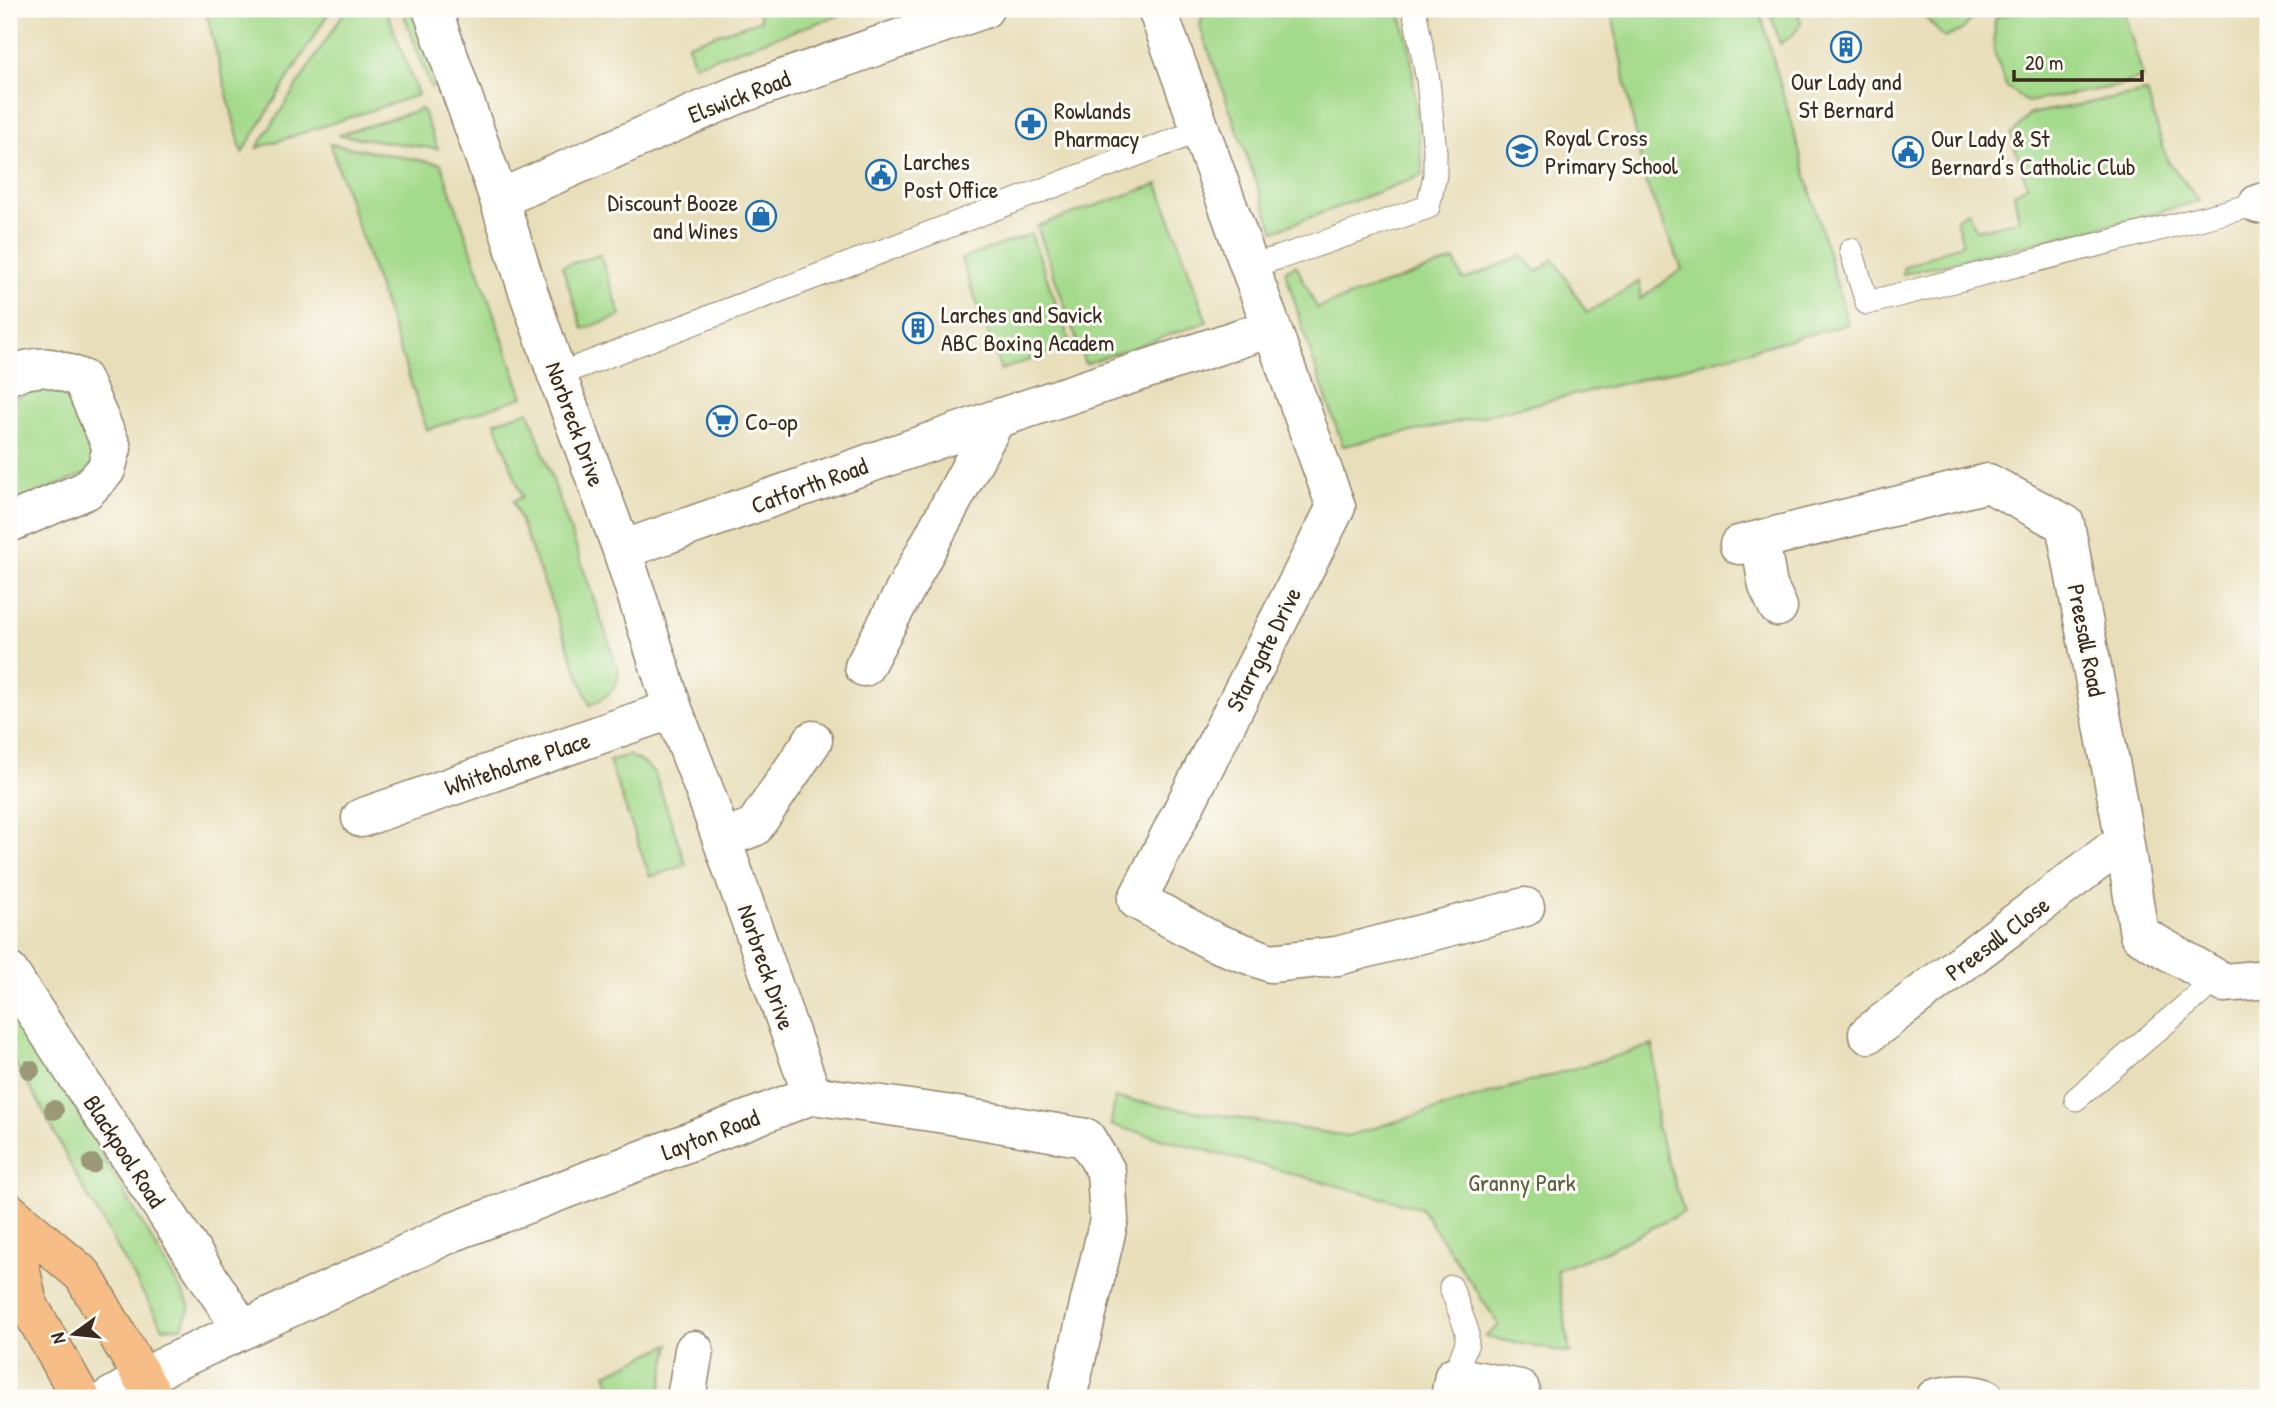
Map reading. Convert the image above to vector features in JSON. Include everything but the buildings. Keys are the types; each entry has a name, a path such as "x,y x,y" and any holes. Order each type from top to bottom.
{"highway":[{"path":"9,1214 83,1275 148,1389"},
{"path":"9,1214 27,1304 81,1398"}],"street":[{"name":"Norbreck Drive","path":"432,9 557,375 622,550 673,709 812,1095"},
{"name":"Elswick Road","path":"499,199 737,95 984,9"},
{"name":"Starrgate Drive","path":"1157,9 1336,507 1137,900 1214,942 1271,963 1337,957 1525,907"},
{"name":"Catforth Road","path":"622,550 996,419 1271,328"},
{"path":"9,375 33,366 52,367 82,379 112,447 106,470 87,490 9,523"},
{"path":"864,667 996,419"},
{"name":"Preesall Road","path":"1779,607 1749,542 1988,483 2065,524 2139,934 2224,983 2268,979"},
{"name":"Whiteholme Place","path":"361,818 673,709"},
{"path":"722,839 754,827 813,740"},
{"name":"Preesall Close","path":"1868,1034 2124,841"},
{"name":"Blackpool Road","path":"9,972 242,1329"},
{"name":"Layton Road","path":"108,1398 148,1389 169,1364 453,1232 812,1095 1086,1138 1106,1171 1109,1220 1067,1398"},
{"path":"686,1398 694,1350"},
{"path":"1452,1387 1520,1389"},
{"path":"1935,1398 1976,1395 1986,1398"}],"lane":[{"path":"1249,266 1428,207 1435,175 1435,152 1428,80 1414,9"},
{"path":"557,375 1202,130"},
{"path":"1851,250 1867,303 2263,203"},
{"path":"2076,1098 2217,979"},
{"path":"1451,1287 1467,1331 1467,1343 1452,1387"}],"green space":[{"path":"214,9 331,9 242,153 206,12"},
{"path":"346,9 386,9 418,95 257,148"},
{"path":"402,9 413,9 441,84 431,88"},
{"path":"757,9 858,9 694,65 688,44 761,20"},
{"path":"1203,9 1399,9 1410,48 1423,175 1274,231 1200,27"},
{"path":"1611,9 1759,9 1848,324 1646,378 1343,446 1285,271 1296,265 1317,308 1454,260 1463,280 1522,256 1538,272 1554,259 1587,313 1640,281 1640,299 1682,269 1645,181"},
{"path":"1769,9 1797,9 1801,23 1792,36 1780,44"},
{"path":"1922,9 1966,9 1972,19 1962,30 1945,38 1928,21"},
{"path":"2027,9 2123,9 2143,77 2119,86 2027,102 2006,86 1994,51 1995,17"},
{"path":"2147,92 2167,160 2200,201 1903,274 1903,268 1963,243 1956,219 1968,211 1976,230 2019,220 2014,194 2027,185 2011,135 2030,114"},
{"path":"422,109 438,149 338,135"},
{"path":"330,144 441,164 523,397 427,430"},
{"path":"1158,184 1207,322 1085,364 1037,226"},
{"path":"1031,234 1071,345 1001,370 961,259"},
{"path":"600,255 621,316 583,329 562,266"},
{"path":"49,385 71,396 98,454 87,473 9,505 9,400"},
{"path":"529,411 619,672 610,693 590,705 513,501 522,497 495,422"},
{"path":"628,755 644,763 655,774 686,865 650,877 609,761"},
{"path":"9,994 190,1306 182,1327 163,1328 74,1172 41,1106 9,1054"},
{"name":"Granny Park","path":"1653,1045 1657,1127 1684,1212 1606,1251 1557,1270 1570,1353 1485,1337 1499,1325 1421,1208 1111,1125 1115,1098 1347,1136"},
{"path":"670,1344 659,1398 616,1398 606,1374"}],"place":[{"name":"Our Lady and St Bernard","path":"1846,47"},
{"name":"Rowlands Pharmacy","path":"1031,124"},
{"name":"Royal Cross Primary School","path":"1522,151"},
{"name":"Our Lady & St Bernard's Catholic Club","path":"1908,152"},
{"name":"Larches Post Office","path":"881,175"},
{"name":"Discount Booze and Wines","path":"761,216"},
{"name":"Larches and Savick ABC Boxing Academ","path":"918,328"},
{"name":"Co-op","path":"722,421"}]}
